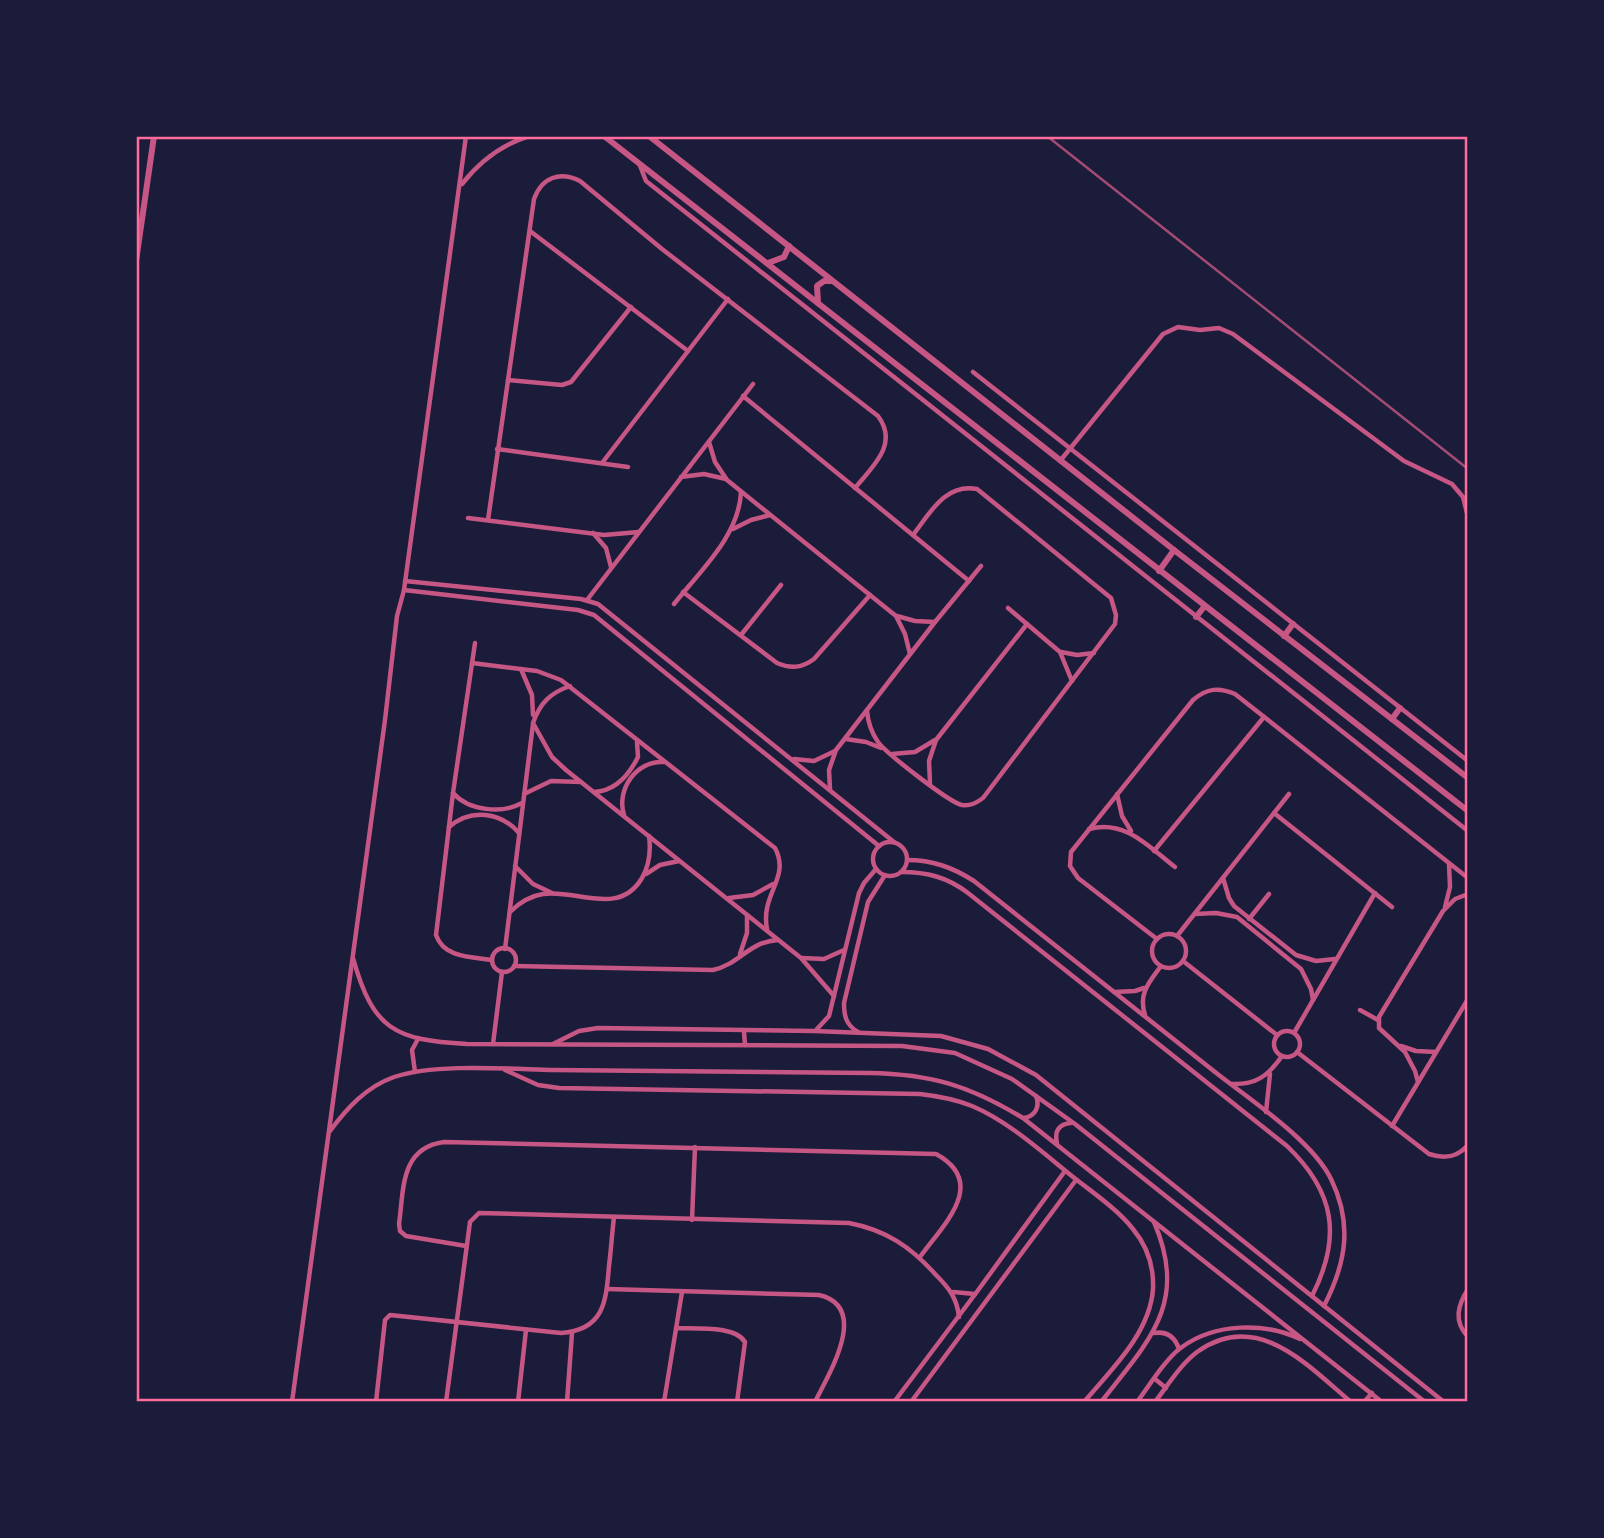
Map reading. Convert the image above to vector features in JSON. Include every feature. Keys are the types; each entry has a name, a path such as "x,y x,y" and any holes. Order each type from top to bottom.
{"street":[{"path":"136,261 154,136"},
{"path":"292,1402 397,616 404,590 466,136"},
{"path":"461,184 476,167 494,153 529,136"},
{"path":"596,136 606,139 638,162 1468,811"},
{"path":"649,136 1174,551 1468,778"},
{"path":"638,162 646,181 1468,831"},
{"path":"488,520 534,199 540,186 556,176 572,177 580,181 871,410 883,423 886,431 884,452 855,488"},
{"path":"136,215 142,225"},
{"path":"530,230 688,351"},
{"path":"768,263 784,257 789,246"},
{"path":"818,303 817,286 824,281 831,281"},
{"path":"602,463 728,299"},
{"path":"508,380 562,385 571,382 631,307"},
{"path":"1060,460 1163,334 1178,327 1224,329 1404,461 1452,484 1463,497 1468,517"},
{"path":"973,372 1468,761"},
{"path":"587,600 752,384"},
{"path":"743,396 969,581"},
{"path":"971,438 979,430"},
{"path":"709,442 715,462 727,480 896,616 935,622"},
{"path":"497,449 628,467"},
{"path":"681,477 704,474 727,480"},
{"path":"845,739 866,742 885,750 959,805 976,803 983,799 1115,624 1115,606 1111,598 977,489 960,488 950,492 941,499 913,535"},
{"path":"674,604 732,530 739,511 741,491"},
{"path":"732,530 751,520 771,515"},
{"path":"468,518 616,535 640,531"},
{"path":"592,532 606,548 611,569"},
{"path":"1159,570 1174,551"},
{"path":"790,758 814,761 836,750 981,566"},
{"path":"405,581 587,600 607,610 904,849 907,860 901,872"},
{"path":"741,635 780,585"},
{"path":"404,590 578,610 594,615 879,846"},
{"path":"684,592 776,663 792,667 814,659 870,595"},
{"path":"1196,617 1204,607"},
{"path":"1008,608 1060,652 1073,682"},
{"path":"896,616 905,634 910,654"},
{"path":"930,783 929,761 936,740 1027,624"},
{"path":"1284,636 1293,624"},
{"path":"475,643 436,935 442,946 452,954 492,960"},
{"path":"1060,652 1077,655 1094,653"},
{"path":"472,663 552,676 570,686 775,848 781,868 766,905 767,930"},
{"path":"505,949 533,723 532,695 521,669"},
{"path":"570,686 557,690 546,699 537,710 533,723 552,757 801,958 834,996"},
{"path":"1157,939 1073,873 1069,859 1088,829 1200,694 1208,690 1226,690 1235,694 1468,877"},
{"path":"1392,719 1400,708"},
{"path":"867,710 872,732 885,750"},
{"path":"1154,851 1264,717"},
{"path":"594,792 614,787 635,762 639,750 635,738"},
{"path":"891,754 915,752 936,740"},
{"path":"830,790 829,770 836,750"},
{"path":"624,816 622,794 632,777 647,764 667,762"},
{"path":"524,794 551,781 582,782"},
{"path":"453,793 474,807 505,809 523,803"},
{"path":"1117,794 1122,816 1134,835"},
{"path":"1177,936 1290,794"},
{"path":"1274,813 1392,906"},
{"path":"449,827 460,818 474,814 504,820 519,834"},
{"path":"1088,829 1112,826 1134,835 1175,867"},
{"path":"643,877 650,857 649,836"},
{"path":"894,842 879,846 873,857 876,869 885,875 901,872 930,874 948,880 968,893 1287,1146 1304,1163 1322,1193 1330,1228 1329,1252 1323,1275 1312,1296"},
{"path":"907,860 924,860 962,873 1266,1112 1315,1155 1330,1177 1340,1202 1345,1228 1344,1255 1336,1282 1324,1306"},
{"path":"509,912 530,897 556,894 608,900 628,893 643,877 660,865 680,861"},
{"path":"1443,911 1450,887 1449,863"},
{"path":"515,866 533,884 556,894"},
{"path":"814,1031 825,1023 859,893 876,869"},
{"path":"859,1032 847,1022 844,1003 868,902 885,875"},
{"path":"1223,878 1234,906 1296,955 1306,960 1336,959"},
{"path":"727,898 753,895 777,882"},
{"path":"1294,1033 1375,893"},
{"path":"1249,919 1269,894"},
{"path":"1418,1082 1411,1061 1397,1044 1381,1032 1378,1020 1443,911 1455,899 1468,894"},
{"path":"1194,914 1216,913 1237,917 1301,969 1311,989 1313,1000"},
{"path":"737,958 745,942 747,915"},
{"path":"1166,934 1177,936 1186,949 1183,961 1173,968 1161,966 1156,962 1152,950 1157,939 1166,934"},
{"path":"514,966 713,970 722,968 752,947 779,940"},
{"path":"505,949 515,956 514,966 509,971 502,972 495,968 492,960 497,951 505,949"},
{"path":"801,958 824,959 845,950"},
{"path":"352,956 366,999 376,1016 396,1030 418,1039 444,1043 493,1044 902,1046 955,1053 1012,1079 1075,1124 1425,1402"},
{"path":"1183,961 1278,1035"},
{"path":"1146,1017 1142,998 1144,988 1161,966"},
{"path":"493,1044 502,972"},
{"path":"1114,992 1144,988"},
{"path":"1392,1126 1468,999"},
{"path":"1360,1010 1378,1020"},
{"path":"552,1044 570,1034 598,1028 902,1034 958,1039 988,1049 1036,1075 1444,1402"},
{"path":"1287,1031 1294,1033 1299,1040 1297,1052 1289,1057 1276,1052 1273,1045 1278,1035 1287,1031"},
{"path":"744,1032 745,1045"},
{"path":"902,1034 902,1046"},
{"path":"415,1072 411,1057 418,1039"},
{"path":"1397,1044 1416,1051 1436,1052"},
{"path":"1297,1052 1429,1154 1438,1157 1457,1155 1468,1145"},
{"path":"1230,1084 1252,1083 1270,1073 1282,1056"},
{"path":"328,1133 348,1108 373,1087 388,1079 415,1072 503,1069 900,1073 931,1078 990,1098 1058,1143 1382,1402"},
{"path":"503,1069 527,1081 548,1087 898,1093 942,1097 989,1115 1104,1201 1133,1229 1147,1252 1151,1265 1152,1292 1146,1318 1115,1364 1084,1402"},
{"path":"1266,1112 1270,1073"},
{"path":"1023,1118 1036,1111 1038,1101 1035,1096"},
{"path":"1058,1143 1056,1138 1059,1127 1075,1124"},
{"path":"466,1246 406,1236 400,1231 407,1171 414,1155 427,1145 444,1142 936,1154 948,1161 957,1172 961,1181 961,1195 957,1207 920,1257"},
{"path":"692,1220 695,1147"},
{"path":"894,1402 1065,1171"},
{"path":"911,1402 1076,1180"},
{"path":"446,1402 470,1222 479,1213 849,1223 881,1231 902,1242 920,1257 952,1292 959,1317"},
{"path":"376,1402 387,1317 394,1315 526,1330 572,1332 584,1328 601,1312 607,1289 614,1217"},
{"path":"1101,1402 1154,1333 1162,1315 1168,1277 1161,1239 1153,1221"},
{"path":"1245,1259 1254,1250"},
{"path":"607,1289 819,1296 830,1299 844,1317 844,1330 838,1355 815,1402"},
{"path":"1468,1289 1460,1302 1458,1312 1459,1322 1468,1337"},
{"path":"664,1402 682,1292"},
{"path":"952,1292 976,1293"},
{"path":"1137,1402 1179,1349 1215,1332 1254,1327 1274,1330 1311,1344"},
{"path":"676,1328 731,1331 743,1338 745,1342 737,1402"},
{"path":"517,1402 526,1330"},
{"path":"567,1402 572,1332"},
{"path":"1154,1333 1167,1334 1177,1342 1179,1349"},
{"path":"1155,1402 1196,1353 1213,1343 1253,1337 1290,1351 1351,1402"},
{"path":"1115,1364 1125,1371"},
{"path":"1391,1375 1398,1366"},
{"path":"921,1367 932,1375"},
{"path":"1155,1379 1166,1388"},
{"path":"1364,1402 1372,1393"}],"railway":[{"path":"1047,136 1468,469"}]}
